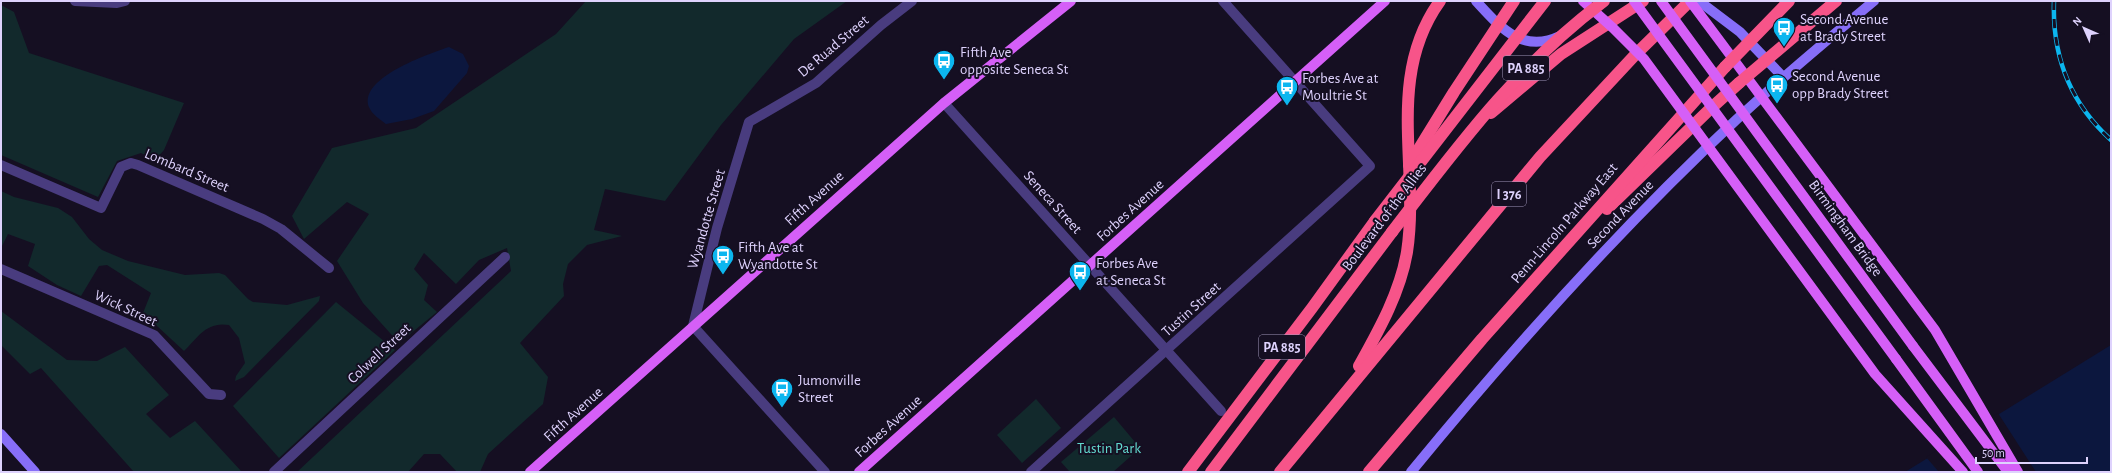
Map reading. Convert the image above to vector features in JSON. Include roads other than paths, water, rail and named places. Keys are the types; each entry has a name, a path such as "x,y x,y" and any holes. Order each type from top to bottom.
{"highway":[{"path":"1345,391 1386,315 1403,268 1409,219 1406,110 1409,79 1421,35 1440,1"},
{"name":"Boulevard of the Allies","path":"1188,472 1317,302 1375,221 1454,92 1514,1"},
{"path":"1375,221 1545,1"},
{"name":"Boulevard of the Allies","path":"1211,472 1458,146 1520,73 1604,1"},
{"path":"1458,146 1490,115 1562,54 1644,1"},
{"name":"Penn-Lincoln Parkway East","path":"1369,472 1428,401 1536,278 1725,67 1789,1"},
{"path":"1536,278 1686,132 1739,83 1836,1"},
{"name":"I 376","path":"1280,472 1345,391 1540,157 1629,61 1688,3"}],"main road":[{"name":"Fifth Avenue","path":"530,472 944,103 1071,1"},
{"name":"Forbes Avenue","path":"859,472 1384,1"},
{"path":"1476,1 1508,32 1526,41 1546,42 1565,34 1611,1"},
{"path":"1583,1 1644,59 1875,374 1963,472"},
{"path":"1634,1 1978,472"},
{"name":"Birmingham Bridge","path":"1661,1 1980,437 2008,472"},
{"path":"1699,1 1740,32 1783,77"},
{"name":"Second Avenue","path":"1411,472 1482,388 1587,270 1688,165 1783,77 1874,1"},
{"path":"1688,3 1935,330 2018,472"},
{"path":"1,434 35,472"}],"street":[{"path":"75,1 94,3 125,1"},
{"name":"De Ruad Street","path":"749,122 816,83 881,25 912,1"},
{"path":"1223,1 1295,82"},
{"name":"Tustin Street","path":"1031,472 1167,351 1370,166 1295,82"},
{"name":"Seneca Street","path":"944,103 1221,411"},
{"name":"Wyandotte Street","path":"693,326 717,228 749,122"},
{"name":"Lombard Street","path":"1,165 101,208 121,167 131,162 263,219 281,230 330,268"},
{"name":"Colwell Street","path":"274,472 505,257"},
{"name":"Wick Street","path":"1,269 154,335 209,394 221,395"},
{"path":"693,326 825,472"}],"water":[{"path":"449,47 463,54 469,66 467,73 434,111 412,119 386,124 373,113 370,109 368,98 373,88 383,78 412,61"},
{"path":"2111,345 2111,472 1905,472"}],"railway":[{"path":"2054,1 2056,40 2066,77 2074,94 2085,110 2097,126 2111,140"}],"place":[{"name":"Second Avenue at Brady Street","path":"1784,48"},
{"name":"Fifth Ave opposite Seneca St","path":"944,80"},
{"name":"Second Avenue opp Brady Street","path":"1777,104"},
{"name":"Forbes Ave at Moultrie St","path":"1287,106"},
{"name":"Fifth Ave at Wyandotte St","path":"723,276"},
{"name":"Forbes Ave at Seneca St","path":"1080,292"},
{"name":"Jumonville Street","path":"782,408"}],"park label":[{"name":"Tustin Park","path":"1109,448"}]}
